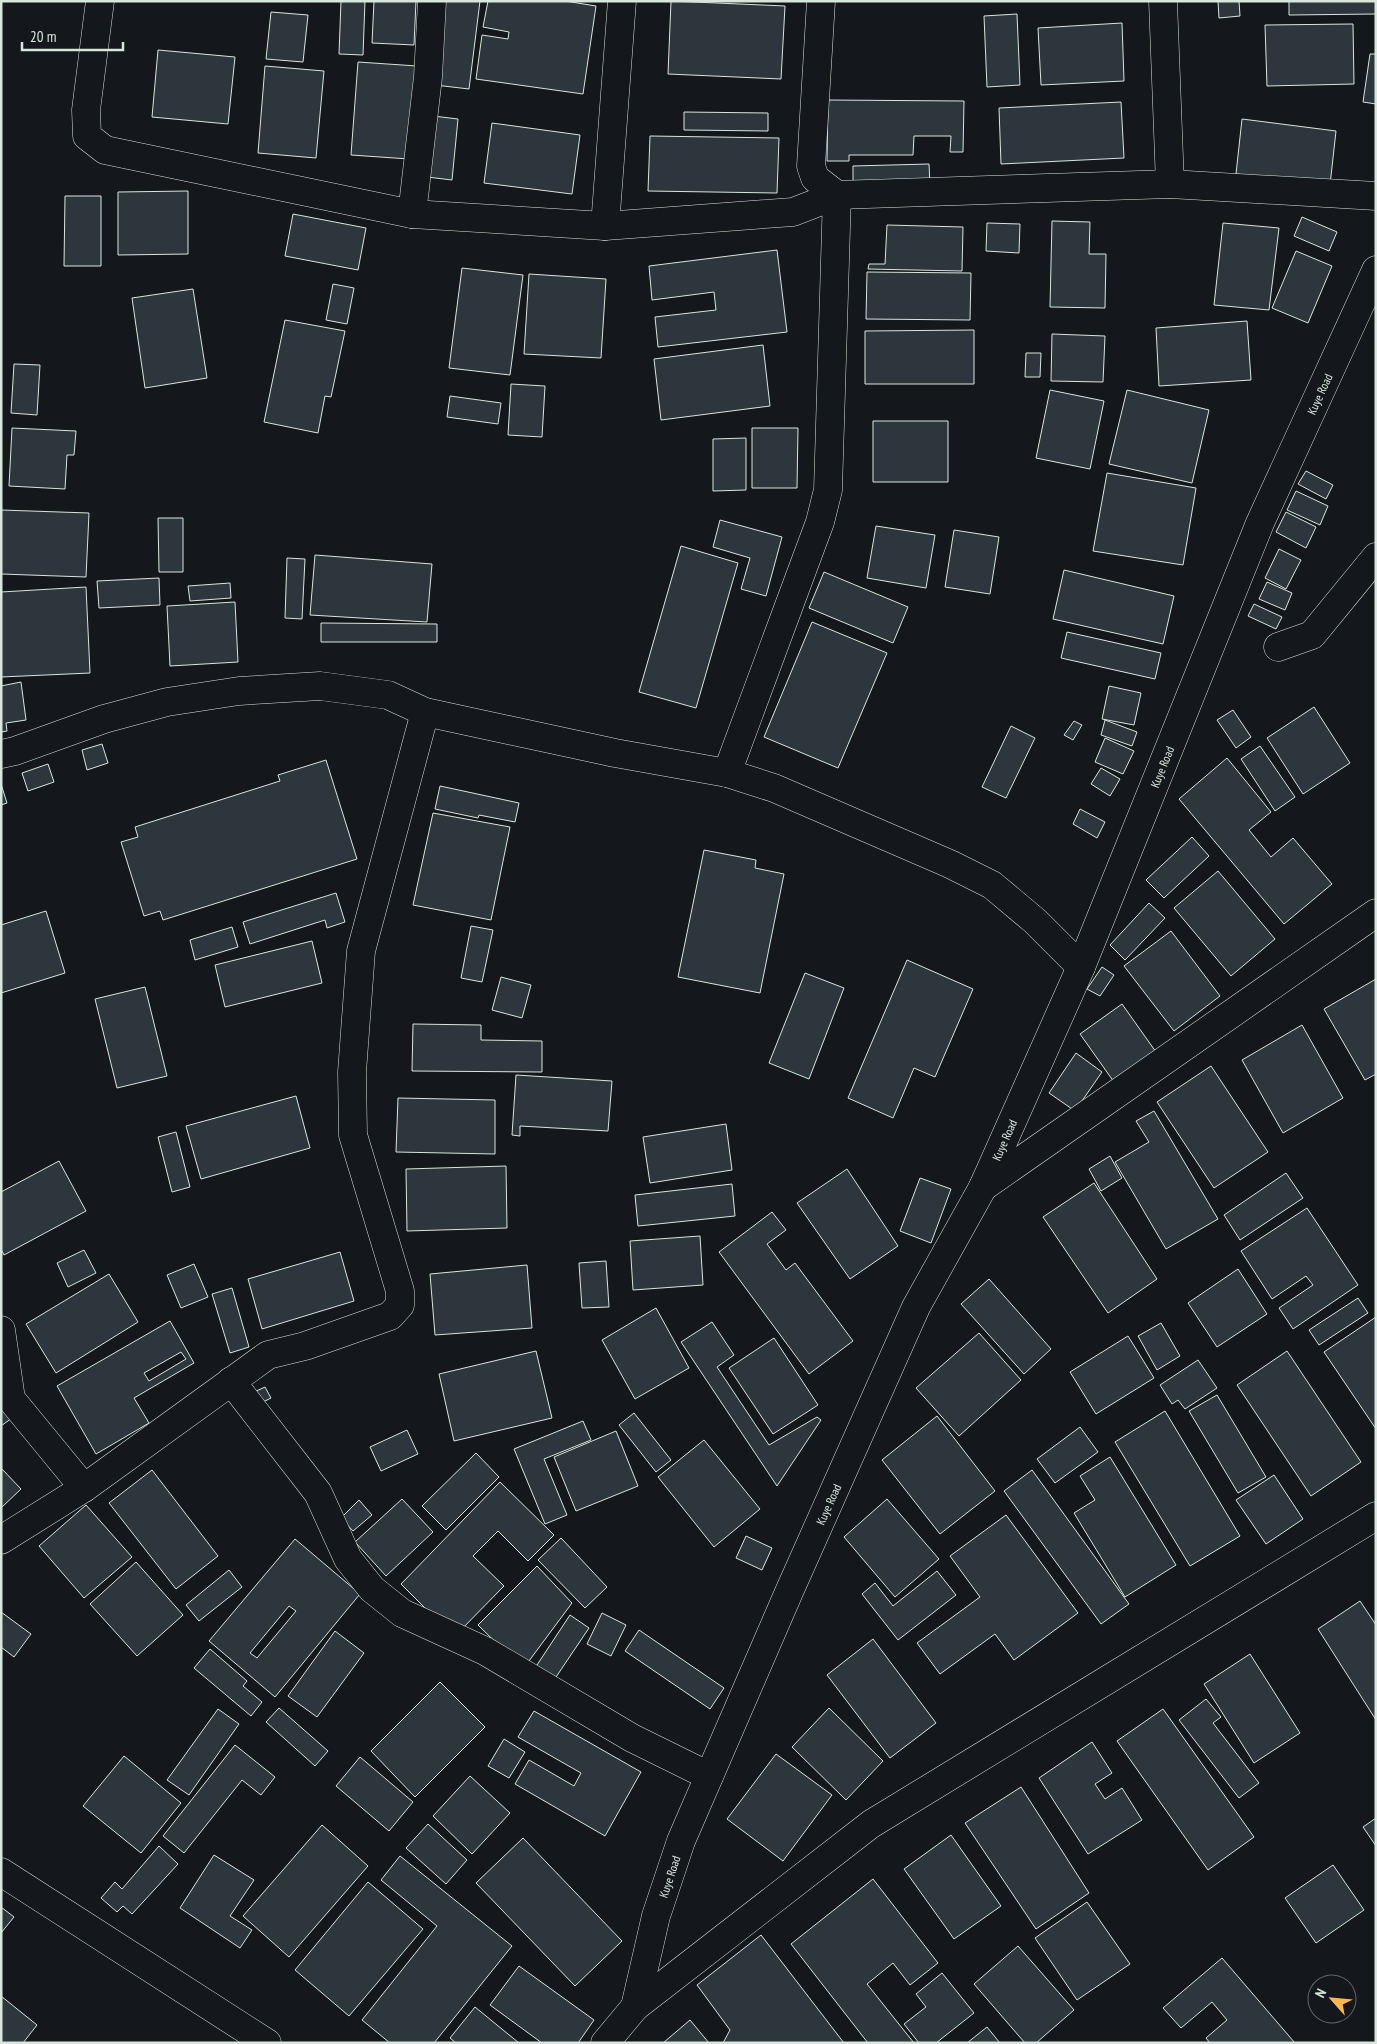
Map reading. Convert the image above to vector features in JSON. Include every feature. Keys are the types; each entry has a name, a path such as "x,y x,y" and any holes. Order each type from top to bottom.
{"street":[{"path":"100,1 86,110 87,136 105,150 412,214 605,226 793,212 837,195 1170,184 1376,196"},
{"path":"412,214 428,77 432,1"},
{"path":"605,226 622,1"},
{"path":"821,1 811,166 815,178 837,195"},
{"path":"1163,1 1170,184"},
{"path":"727,773 820,522 828,490 837,195"},
{"name":"Kuye Road","path":"634,2007 656,1916 681,1841 788,1592 916,1307 983,1187 1081,967 1260,523 1376,270"},
{"path":"1278,647 1312,635 1376,557"},
{"path":"1,754 15,751 104,718 158,704 240,692 320,686 388,695 425,712 615,753 727,773 774,788 950,864 992,885 1035,921 1081,967"},
{"path":"1,1540 84,1488 268,1356 305,1346 390,1316 400,1304 400,1291 353,1135 352,1072 362,951 425,712"},
{"path":"983,1187 1376,913"},
{"path":"1,1330 11,1398 84,1488"},
{"path":"231,1381 318,1493 348,1559 379,1595 402,1613 485,1652 632,1738 709,1776"},
{"path":"605,2043 634,2007 871,1824 1376,1516"},
{"path":"1,1872 266,2043"}],"building":[{"path":"341,1 365,1 363,55 339,54"},
{"path":"374,1 416,1 414,45 372,43"},
{"path":"445,1 480,1 469,89 435,85"},
{"path":"488,1 565,1 596,6 583,94 476,79 482,35 508,39 509,32 483,27"},
{"path":"671,1 785,6 781,79 668,74"},
{"path":"1218,1 1239,1 1240,16 1219,18"},
{"path":"1289,1 1376,1 1376,14 1289,15"},
{"path":"271,12 308,15 303,62 266,59"},
{"path":"1017,14 1020,85 987,87 984,16"},
{"path":"1122,23 1124,81 1041,85 1038,28"},
{"path":"1353,24 1354,84 1267,86 1265,25"},
{"path":"158,50 235,57 228,124 152,117"},
{"path":"1370,54 1376,54 1376,104 1363,102"},
{"path":"358,62 417,66 409,159 351,155"},
{"path":"265,66 324,71 316,158 258,153"},
{"path":"828,100 964,101 963,152 950,152 951,136 914,136 913,155 849,155 849,161 827,161"},
{"path":"1121,102 1124,158 1001,164 999,108"},
{"path":"684,112 768,113 768,131 684,130"},
{"path":"433,116 458,119 452,180 427,177"},
{"path":"1242,119 1336,131 1330,185 1236,174"},
{"path":"492,123 580,135 572,194 484,183"},
{"path":"650,136 779,138 777,193 648,191"},
{"path":"929,164 930,185 853,187 853,166"},
{"path":"188,191 188,254 118,255 118,192"},
{"path":"65,196 101,196 101,266 64,266"},
{"path":"293,214 366,228 358,270 285,256"},
{"path":"1302,217 1337,232 1329,251 1294,236"},
{"path":"1052,221 1090,222 1089,254 1106,254 1105,308 1050,307"},
{"path":"987,223 1020,224 1019,253 986,251"},
{"path":"1223,223 1279,228 1269,310 1214,305"},
{"path":"887,225 963,227 962,271 868,269 869,264 885,264"},
{"path":"777,250 787,332 658,347 655,317 716,310 714,292 652,300 649,266"},
{"path":"1296,251 1332,266 1308,323 1272,308"},
{"path":"462,268 523,275 510,375 449,368"},
{"path":"867,272 971,273 970,320 866,319"},
{"path":"529,274 606,279 601,358 524,354"},
{"path":"333,284 354,288 347,324 326,320"},
{"path":"193,289 207,378 145,388 132,298"},
{"path":"285,320 345,331 331,397 325,396 318,433 264,422"},
{"path":"1247,321 1251,380 1159,386 1156,328"},
{"path":"974,330 974,384 865,384 865,331"},
{"path":"1052,334 1105,336 1103,382 1051,381"},
{"path":"763,345 770,406 661,420 654,359"},
{"path":"1026,353 1041,353 1040,377 1025,377"},
{"path":"14,364 40,365 37,415 11,413"},
{"path":"511,384 545,386 542,437 508,435"},
{"path":"1050,390 1104,401 1090,469 1036,458"},
{"path":"1127,390 1209,410 1192,483 1109,464"},
{"path":"450,396 501,403 498,424 447,417"},
{"path":"873,421 948,421 948,482 873,482"},
{"path":"12,428 76,431 74,455 67,455 65,489 9,486"},
{"path":"752,428 798,428 797,488 752,488"},
{"path":"746,438 746,490 713,491 713,439"},
{"path":"1306,471 1333,485 1326,499 1298,484"},
{"path":"1107,473 1196,488 1183,565 1093,551"},
{"path":"1296,491 1328,506 1320,525 1287,510"},
{"path":"1,510 89,513 86,577 1,574"},
{"path":"1286,512 1316,527 1306,548 1276,532"},
{"path":"158,518 183,518 183,572 159,572"},
{"path":"720,520 782,537 766,596 741,589 750,558 713,547"},
{"path":"876,526 935,535 926,588 867,578"},
{"path":"954,530 999,537 990,594 945,587"},
{"path":"681,546 738,563 696,708 639,692"},
{"path":"1279,549 1301,560 1286,589 1265,578"},
{"path":"315,555 432,564 427,622 310,615"},
{"path":"287,558 305,559 302,619 285,618"},
{"path":"1064,570 1174,596 1163,644 1053,619"},
{"path":"824,572 908,607 893,643 809,608"},
{"path":"159,578 160,605 99,608 97,581"},
{"path":"1267,582 1292,593 1285,610 1259,599"},
{"path":"230,583 231,598 190,601 188,586"},
{"path":"86,587 90,673 1,677 1,592"},
{"path":"235,602 238,662 170,666 167,606"},
{"path":"1254,604 1282,617 1276,629 1248,616"},
{"path":"812,622 887,653 838,768 764,737"},
{"path":"321,623 437,624 437,642 321,642"},
{"path":"1067,632 1161,653 1155,679 1061,658"},
{"path":"21,682 26,720 6,723 7,731 1,732 1,686"},
{"path":"1109,686 1141,693 1134,725 1102,719"},
{"path":"1314,707 1350,763 1303,794 1267,738"},
{"path":"1233,710 1251,737 1236,748 1217,720"},
{"path":"1105,720 1137,732 1132,746 1101,735"},
{"path":"1074,721 1082,725 1073,740 1064,735"},
{"path":"1011,726 1035,738 1006,798 982,787"},
{"path":"1105,738 1134,751 1123,774 1095,762"},
{"path":"102,744 108,763 87,770 82,750"},
{"path":"1260,746 1295,797 1275,811 1241,759"},
{"path":"1227,758 1271,812 1249,830 1271,857 1293,838 1332,884 1284,924 1179,799"},
{"path":"326,760 357,859 163,920 160,911 144,916 121,842 138,837 135,827 280,781 278,775"},
{"path":"48,764 54,782 28,791 22,773"},
{"path":"1101,768 1120,779 1110,796 1091,784"},
{"path":"1,784 7,803 1,805"},
{"path":"440,786 519,803 515,822 479,815 478,818 435,809"},
{"path":"1080,809 1105,822 1097,838 1073,824"},
{"path":"433,813 510,827 491,920 413,905"},
{"path":"1192,837 1209,856 1164,898 1146,880"},
{"path":"704,850 756,860 755,868 784,874 760,993 678,977"},
{"path":"1218,871 1275,939 1231,976 1174,908"},
{"path":"336,893 345,922 327,928 325,920 250,944 243,922"},
{"path":"1149,903 1165,918 1125,960 1110,945"},
{"path":"46,911 65,973 1,993 1,925"},
{"path":"471,926 493,930 482,982 461,978"},
{"path":"232,927 238,947 195,960 190,940"},
{"path":"1171,931 1220,996 1174,1031 1124,966"},
{"path":"312,941 322,983 225,1007 215,965"},
{"path":"907,960 973,989 935,1077 914,1068 893,1118 848,1098"},
{"path":"1102,967 1114,975 1100,996 1087,989"},
{"path":"805,973 844,988 809,1079 769,1063"},
{"path":"501,977 531,985 522,1018 492,1010"},
{"path":"1376,979 1376,1074 1365,1080 1324,1009"},
{"path":"145,987 167,1076 117,1088 95,999"},
{"path":"1122,1004 1156,1052 1114,1082 1080,1034"},
{"path":"413,1024 481,1025 481,1040 542,1041 542,1072 412,1071"},
{"path":"1302,1025 1343,1098 1283,1133 1242,1060"},
{"path":"1076,1053 1102,1072 1075,1111 1049,1093"},
{"path":"1211,1066 1268,1152 1214,1188 1157,1102"},
{"path":"516,1075 612,1081 608,1131 520,1126 520,1136 512,1135"},
{"path":"296,1096 310,1148 201,1179 186,1126"},
{"path":"398,1098 495,1100 495,1154 396,1152"},
{"path":"1154,1111 1218,1219 1166,1249 1115,1162 1149,1142 1136,1121"},
{"path":"726,1124 732,1170 650,1183 643,1137"},
{"path":"176,1132 190,1187 172,1192 158,1137"},
{"path":"1110,1156 1122,1178 1101,1191 1089,1169"},
{"path":"59,1161 86,1211 4,1255 1,1249 1,1192"},
{"path":"506,1166 507,1228 407,1231 406,1169"},
{"path":"847,1169 898,1246 850,1279 797,1203"},
{"path":"1286,1173 1303,1198 1240,1240 1224,1215"},
{"path":"920,1178 951,1189 931,1243 900,1231"},
{"path":"1094,1183 1157,1279 1108,1313 1043,1217"},
{"path":"732,1184 735,1216 638,1226 635,1195"},
{"path":"1307,1208 1358,1285 1293,1329 1279,1308 1313,1285 1306,1276 1272,1299 1241,1251"},
{"path":"772,1212 786,1230 767,1244 786,1270 795,1263 853,1341 809,1374 719,1252"},
{"path":"700,1236 703,1285 633,1290 630,1241"},
{"path":"84,1250 96,1273 68,1287 57,1263"},
{"path":"340,1252 354,1301 262,1329 248,1279"},
{"path":"606,1261 609,1307 582,1308 579,1263"},
{"path":"194,1264 208,1297 181,1308 167,1275"},
{"path":"527,1265 532,1328 435,1335 430,1274"},
{"path":"1238,1269 1267,1314 1217,1347 1188,1303"},
{"path":"109,1274 138,1322 56,1373 26,1324"},
{"path":"989,1279 1051,1349 1024,1374 961,1304"},
{"path":"232,1288 249,1347 230,1353 212,1294"},
{"path":"1358,1298 1368,1313 1319,1345 1309,1330"},
{"path":"656,1308 689,1368 635,1399 602,1340"},
{"path":"1376,1317 1376,1429 1324,1352"},
{"path":"170,1321 194,1363 134,1398 149,1423 96,1454 57,1386","holes":["181,1352 186,1359 149,1381 144,1373"]},
{"path":"712,1322 734,1355 717,1367 769,1445 817,1417 821,1420 777,1486 681,1342"},
{"path":"1161,1323 1180,1356 1157,1370 1138,1336"},
{"path":"979,1333 1021,1380 959,1436 916,1388"},
{"path":"1128,1336 1154,1378 1096,1414 1070,1372"},
{"path":"774,1338 818,1405 773,1434 729,1368"},
{"path":"536,1351 552,1418 454,1441 439,1374"},
{"path":"1287,1351 1361,1462 1311,1496 1237,1385"},
{"path":"1198,1360 1217,1388 1185,1409 1178,1400 1172,1404 1160,1385"},
{"path":"265,1387 271,1398 257,1405 252,1393"},
{"path":"1217,1395 1266,1477 1238,1493 1189,1411"},
{"path":"1,1404 12,1418 1,1426"},
{"path":"1165,1411 1240,1536 1190,1566 1115,1442"},
{"path":"634,1413 671,1460 656,1472 619,1425"},
{"path":"937,1416 995,1491 940,1534 882,1460"},
{"path":"583,1421 591,1440 544,1459 567,1515 545,1524 514,1449"},
{"path":"1080,1427 1098,1452 1055,1483 1037,1459"},
{"path":"407,1430 418,1454 381,1471 370,1447"},
{"path":"616,1431 638,1486 576,1511 554,1457"},
{"path":"704,1440 760,1509 714,1547 658,1477"},
{"path":"476,1453 499,1477 446,1530 422,1506"},
{"path":"1110,1457 1176,1565 1125,1597 1074,1513 1095,1500 1080,1476"},
{"path":"1,1468 21,1489 1,1508"},
{"path":"152,1470 218,1556 176,1589 109,1503"},
{"path":"1032,1470 1129,1604 1101,1624 1004,1491"},
{"path":"1274,1475 1303,1519 1266,1544 1236,1500"},
{"path":"500,1482 554,1535 528,1561 498,1531 473,1556 504,1586 454,1637 401,1584"},
{"path":"402,1499 433,1532 386,1576 355,1542"},
{"path":"887,1499 939,1559 895,1597 844,1537"},
{"path":"359,1500 372,1515 353,1531 341,1518"},
{"path":"86,1505 132,1557 84,1598 39,1546"},
{"path":"1006,1515 1078,1613 1014,1660 995,1634 940,1674 917,1643 980,1597 950,1556"},
{"path":"746,1536 772,1548 762,1570 736,1558"},
{"path":"561,1538 607,1587 585,1608 538,1560"},
{"path":"295,1539 360,1594 275,1697 209,1641","holes":["289,1606 296,1611 257,1658 250,1653"]},
{"path":"136,1562 183,1615 137,1656 90,1604"},
{"path":"537,1566 572,1603 523,1669 478,1625"},
{"path":"229,1570 242,1587 199,1621 186,1605"},
{"path":"937,1571 956,1595 898,1640 862,1594 875,1583 893,1606"},
{"path":"1360,1601 1376,1625 1376,1720 1318,1629"},
{"path":"1,1612 31,1634 14,1657 1,1647"},
{"path":"602,1613 626,1625 611,1656 587,1644"},
{"path":"570,1615 589,1628 552,1683 533,1671"},
{"path":"639,1630 724,1688 710,1709 625,1651"},
{"path":"335,1631 364,1653 317,1717 288,1696"},
{"path":"873,1639 936,1723 890,1758 827,1675"},
{"path":"210,1649 247,1681 243,1686 262,1702 251,1716 194,1668"},
{"path":"1250,1654 1300,1733 1254,1763 1204,1684"},
{"path":"440,1682 485,1727 415,1797 371,1751"},
{"path":"1206,1699 1221,1717 1213,1723 1259,1783 1239,1798 1179,1720"},
{"path":"279,1708 328,1751 315,1766 266,1722"},
{"path":"829,1708 883,1761 846,1800 792,1747"},
{"path":"218,1709 239,1724 189,1795 167,1780"},
{"path":"1163,1709 1254,1837 1208,1870 1117,1741"},
{"path":"534,1711 641,1772 605,1836 515,1784 529,1760 574,1786 581,1773 518,1737"},
{"path":"504,1739 525,1752 509,1778 488,1766"},
{"path":"1092,1742 1112,1773 1095,1784 1105,1799 1122,1788 1142,1820 1088,1854 1039,1778"},
{"path":"235,1745 275,1777 261,1795 242,1780 184,1853 163,1836"},
{"path":"776,1754 832,1795 783,1861 727,1819"},
{"path":"124,1756 181,1803 141,1853 83,1806"},
{"path":"360,1757 413,1802 389,1831 336,1786"},
{"path":"470,1776 510,1813 472,1854 433,1816"},
{"path":"1021,1787 1089,1893 1036,1929 965,1823"},
{"path":"1376,1818 1376,1846 1363,1827"},
{"path":"428,1824 467,1860 446,1884 406,1848"},
{"path":"322,1825 368,1866 289,1957 243,1916"},
{"path":"951,1835 1001,1906 954,1939 904,1869"},
{"path":"523,1838 622,1941 575,1986 476,1883"},
{"path":"159,1846 178,1864 132,1914 123,1906 117,1912 101,1898 115,1882 122,1889"},
{"path":"214,1855 254,1880 230,1916 252,1930 240,1948 180,1908"},
{"path":"400,1856 512,1946 434,2043 390,2043 362,2020 437,1926 381,1880"},
{"path":"1333,1865 1364,1910 1316,1943 1285,1898"},
{"path":"873,1879 938,1963 910,1985 893,1963 867,1984 914,2043 868,2043 791,1944"},
{"path":"368,1882 423,1929 349,2016 295,1970"},
{"path":"1087,1902 1130,1964 1077,2000 1035,1938"},
{"path":"1,1907 14,1917 1,1933"},
{"path":"761,1935 844,2043 723,2043 730,2030 697,1985"},
{"path":"1018,1946 1074,2010 1036,2043 1025,2043 974,1984"},
{"path":"1222,1958 1295,2043 1210,2043 1206,2038 1227,2020 1212,2002 1181,2028 1163,2008"},
{"path":"519,1966 594,2020 578,2043 542,2043 490,2005"},
{"path":"942,1973 974,2013 936,2043 919,2043 904,2024 926,2007 916,1994"},
{"path":"1,1996 37,2025 23,2043 1,2043"},
{"path":"475,2007 519,2043 456,2043 450,2038"},
{"path":"690,2020 709,2043 663,2043"},
{"path":"987,2027 1000,2043 967,2043"}]}
